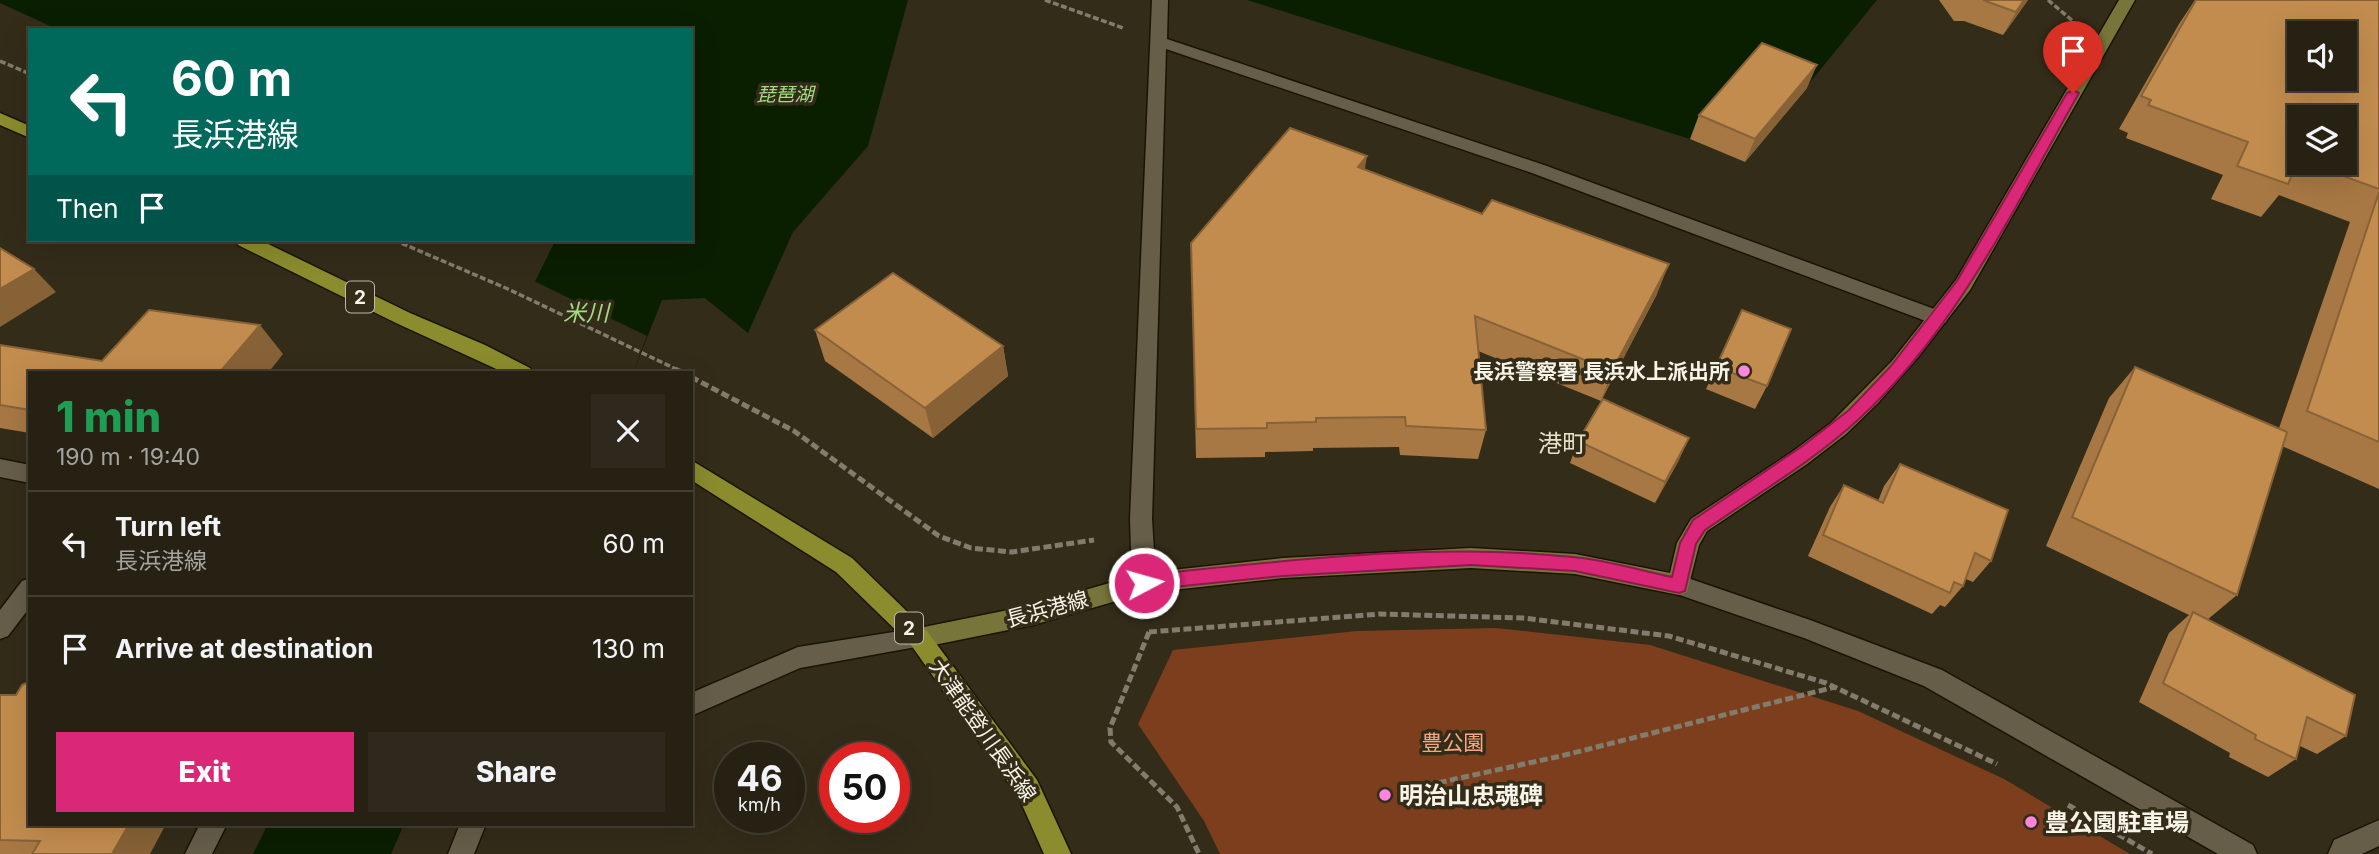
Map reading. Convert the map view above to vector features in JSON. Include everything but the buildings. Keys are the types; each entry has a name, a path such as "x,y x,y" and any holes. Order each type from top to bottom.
{"main road":[{"path":"1679,585 1688,543 1699,525 1810,450 1855,414 1895,371 1938,318 1963,285 2127,0"},
{"path":"0,118 28,132"},
{"name":"2","path":"249,242 403,318 519,371"},
{"name":"大津能登川長浜線","path":"693,470 844,565 919,638 1028,789 1058,854"},
{"name":"長浜港線","path":"919,638 1033,615 1144,583 1283,568 1471,558 1575,564 1679,585"}],"street":[{"path":"1144,583 1141,519 1160,0"},
{"path":"1157,41 1538,169 1938,318"},
{"path":"0,468 28,474"},
{"path":"1679,585 1810,630 1933,678 2244,854"},
{"path":"0,629 28,591"},
{"path":"693,704 798,657 919,638"},
{"path":"198,854 213,826"},
{"path":"461,854 472,826"},
{"path":"2341,854 2343,849 2379,833"}],"path":[{"path":"1045,0 1157,41"},
{"path":"0,61 28,73"},
{"path":"399,242 508,289 680,371"},
{"path":"693,378 794,431 939,536 971,548 1012,552 1094,540"},
{"path":"1199,854 1177,807 1111,742 1110,728 1149,632 1380,614 1523,618 1669,636 1835,687 2004,767"},
{"path":"1405,790 1561,756 1835,687"},
{"path":"2061,801 2152,854"}],"green space":[{"name":"豊公園","path":"1496,628 1650,645 1858,711 2004,779 2130,854 1220,854 1204,821 1138,724 1173,650 1357,631"}],"water":[{"name":"琵琶湖","path":"0,0 908,0 868,146 793,232 748,333 705,298 662,300 634,371 491,371 555,242 693,242 693,28 55,28 0,3"},
{"path":"1247,0 1877,0 1745,162 1690,139"},
{"path":"267,826 403,826 391,854 253,854"}],"pier":[{"path":"532,280 647,336 634,371 488,371"}],"place":[{"name":"長浜警察署 長浜水上派出所","path":"1744,371"},
{"name":"明治山忠魂碑","path":"1385,795"},
{"name":"豊公園駐車場","path":"2031,822"}],"district":[{"name":"港町","path":"1562,443"}],"route":[{"path":"1144,583 1283,568 1471,558 1575,564 1679,585 1688,543 1699,525 1810,450 1855,414 1895,371 1938,318 1963,285 2073,93"}],"water label":[{"name":"米川","path":"586,313"}]}
